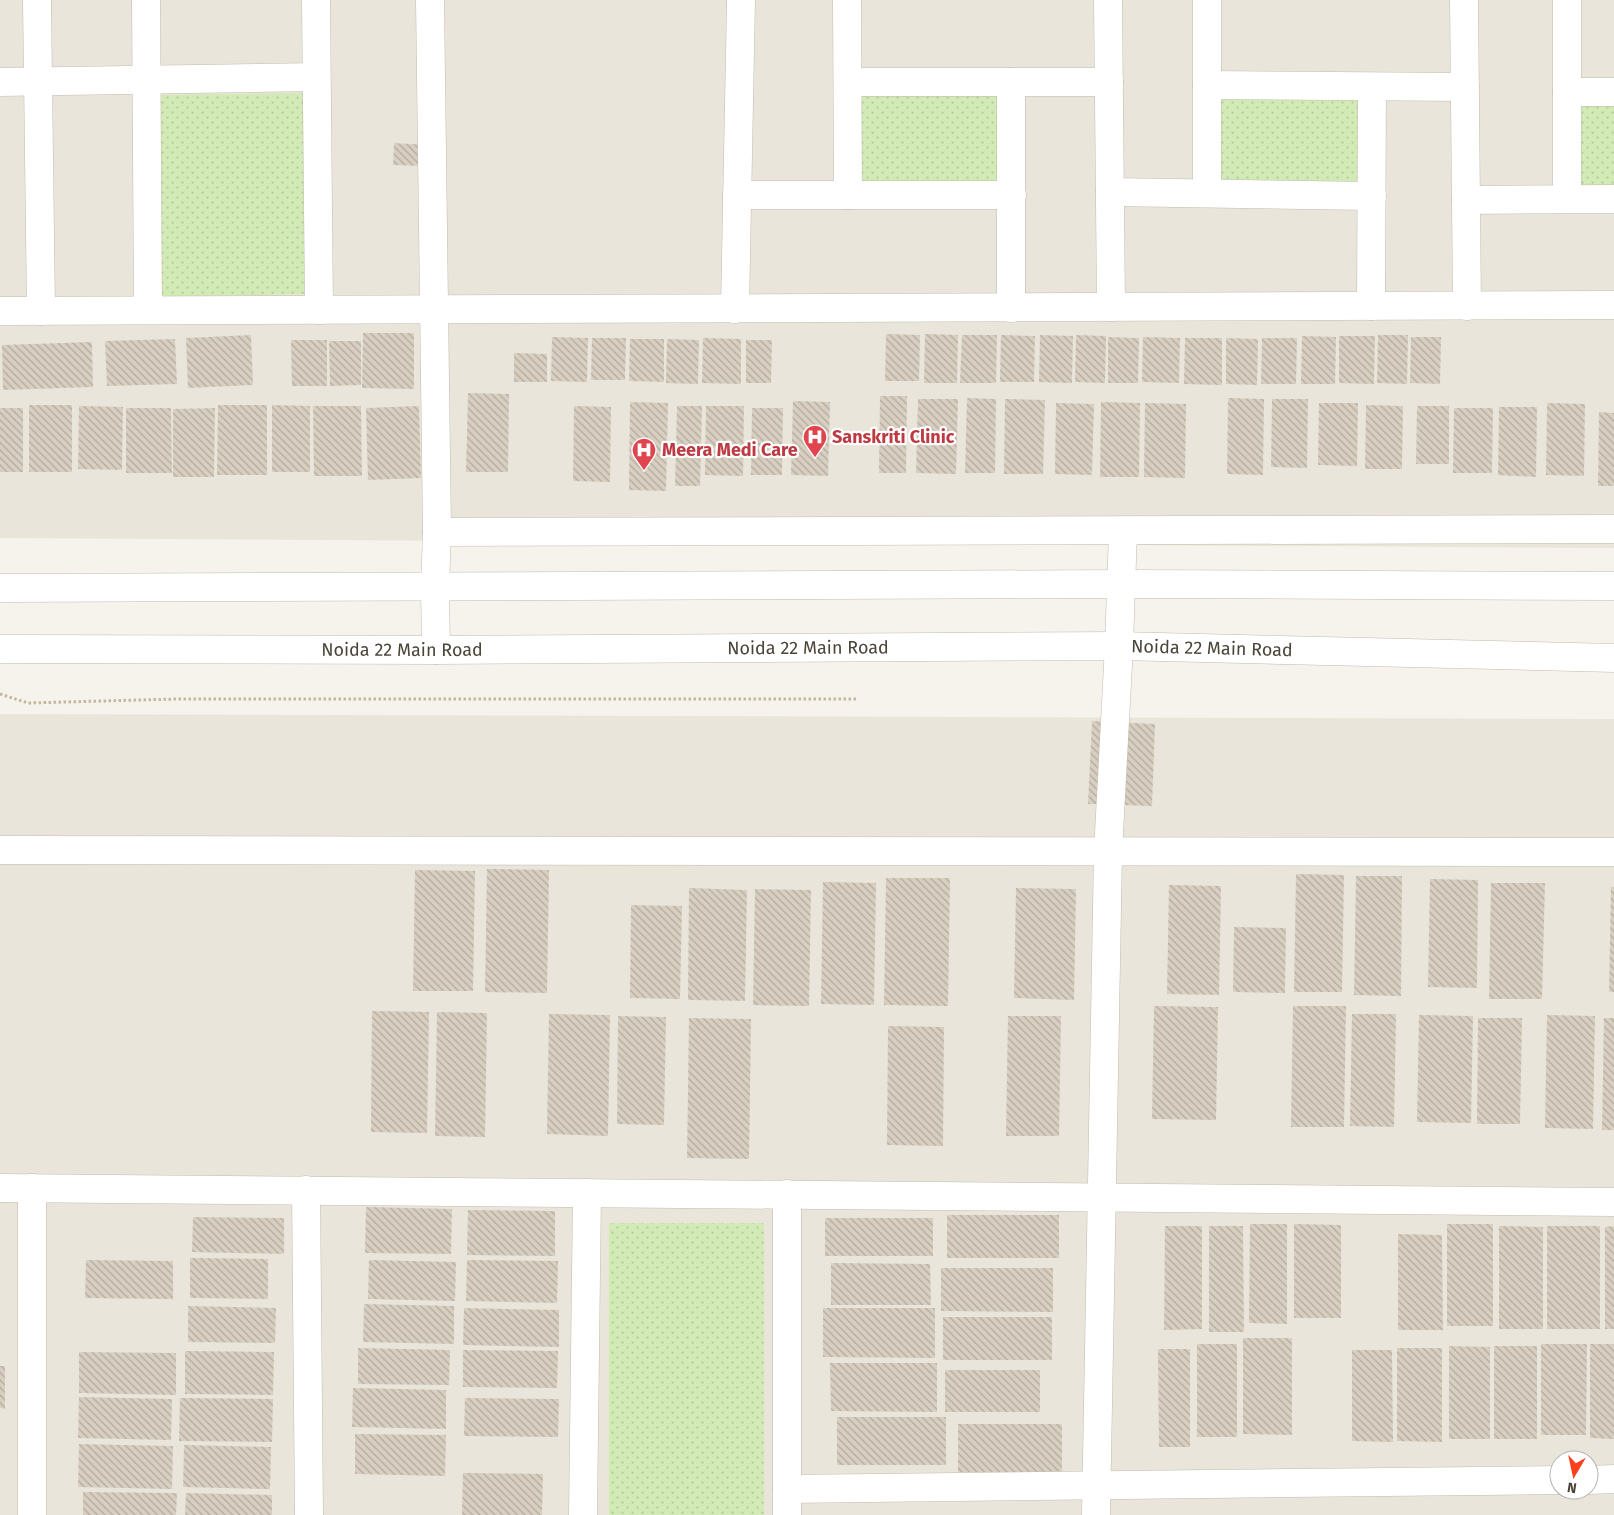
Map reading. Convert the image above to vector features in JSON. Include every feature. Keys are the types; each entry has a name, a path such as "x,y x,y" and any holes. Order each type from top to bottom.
{"street":[{"path":"37,0 41,311"},
{"path":"146,0 148,310"},
{"path":"316,0 319,310"},
{"path":"430,0 437,532 435,588 436,650"},
{"path":"735,309 741,0"},
{"path":"847,0 848,195"},
{"path":"1108,0 1111,307"},
{"path":"1207,194 1208,0"},
{"path":"1464,0 1467,306"},
{"path":"1567,0 1567,200"},
{"path":"0,82 316,77"},
{"path":"848,82 1109,82"},
{"path":"1011,82 1011,308"},
{"path":"1208,85 1465,87"},
{"path":"1372,86 1372,306"},
{"path":"1567,92 1614,92"},
{"path":"1110,192 1372,196"},
{"path":"737,195 1012,195"},
{"path":"1466,200 1614,199"},
{"path":"0,311 1614,306"},
{"path":"437,532 1614,529"},
{"path":"1096,1515 1108,852 1123,531"},
{"path":"0,588 435,588 1122,584 1614,586"},
{"name":"Noida 22 Main Road","path":"0,649 436,650 1119,646 1614,658"},
{"path":"0,850 1614,852"},
{"path":"0,1188 1614,1202"},
{"path":"32,1188 32,1515"},
{"path":"306,1190 309,1515"},
{"path":"583,1515 587,1193"},
{"path":"787,1194 787,1502 1097,1486 1549,1480"},
{"path":"1599,1480 1614,1480"}],"path":[{"path":"0,694 28,703 176,699 858,699"}],"shaded area":[{"path":"0,0 1614,0 1614,548 0,538"},
{"path":"0,714 1614,719 1614,1515 0,1515"}],"green space":[{"path":"855,89 1004,89 1004,189 855,189"},
{"path":"1214,91 1366,92 1365,190 1213,189"},
{"path":"306,93 310,294 158,297 155,95"},
{"path":"1575,99 1614,99 1614,193 1576,193"},
{"path":"609,1223 764,1223 764,1515 609,1515"}],"building":[{"path":"394,143 427,145 426,166 393,165"},
{"path":"363,333 414,333 414,389 362,388"},
{"path":"886,334 920,335 919,381 885,381"},
{"path":"925,334 958,335 957,383 924,383"},
{"path":"251,335 253,385 188,388 186,338"},
{"path":"962,335 997,335 996,383 960,383"},
{"path":"1001,335 1035,336 1034,382 1000,382"},
{"path":"1040,335 1073,336 1072,383 1039,382"},
{"path":"1076,335 1106,336 1105,383 1075,382"},
{"path":"1378,335 1408,335 1407,384 1377,383"},
{"path":"1302,336 1336,337 1335,384 1301,384"},
{"path":"1339,336 1375,336 1374,384 1339,383"},
{"path":"552,337 588,338 587,382 551,381"},
{"path":"1108,337 1139,338 1138,383 1108,383"},
{"path":"1143,337 1180,338 1179,383 1142,382"},
{"path":"1411,337 1441,337 1440,384 1410,383"},
{"path":"592,338 626,338 625,380 591,380"},
{"path":"703,338 741,339 741,384 702,383"},
{"path":"1185,338 1222,338 1222,385 1184,384"},
{"path":"1226,338 1258,339 1257,385 1226,384"},
{"path":"1262,338 1297,338 1296,384 1261,384"},
{"path":"175,339 177,384 107,386 105,341"},
{"path":"630,339 664,339 664,382 629,381"},
{"path":"667,339 699,340 698,384 666,383"},
{"path":"291,340 327,340 327,386 292,386"},
{"path":"746,340 772,340 771,383 746,383"},
{"path":"329,341 361,341 361,385 330,386"},
{"path":"92,342 93,387 3,390 2,345"},
{"path":"514,353 547,354 547,382 514,382"},
{"path":"468,393 509,394 508,472 466,472"},
{"path":"880,396 907,396 906,473 879,473"},
{"path":"967,398 996,399 995,473 965,473"},
{"path":"1228,398 1264,399 1263,475 1227,474"},
{"path":"918,399 958,399 956,474 916,473"},
{"path":"1005,399 1045,400 1043,474 1004,474"},
{"path":"1272,399 1308,399 1307,468 1271,467"},
{"path":"793,401 830,402 828,476 791,475"},
{"path":"630,402 668,403 666,491 629,490"},
{"path":"1101,402 1140,403 1139,477 1100,477"},
{"path":"1056,403 1094,404 1092,475 1055,474"},
{"path":"1145,403 1186,404 1185,478 1144,477"},
{"path":"1319,403 1358,403 1357,466 1318,465"},
{"path":"1547,403 1585,404 1584,476 1546,475"},
{"path":"29,405 72,405 72,472 29,472"},
{"path":"218,405 267,405 267,475 217,475"},
{"path":"272,405 310,406 310,472 272,472"},
{"path":"1366,405 1403,406 1402,469 1365,469"},
{"path":"79,406 123,407 122,470 78,469"},
{"path":"313,406 361,406 362,476 314,476"},
{"path":"419,406 421,478 368,480 366,408"},
{"path":"574,406 611,407 610,482 573,481"},
{"path":"677,406 702,406 700,486 675,486"},
{"path":"706,406 744,406 743,476 705,475"},
{"path":"1417,406 1449,406 1449,464 1416,464"},
{"path":"1499,407 1537,407 1536,477 1498,475"},
{"path":"0,408 23,408 23,472 0,472"},
{"path":"126,408 171,408 172,473 126,473"},
{"path":"215,408 214,477 173,477 173,409"},
{"path":"752,408 783,408 782,475 751,475"},
{"path":"1454,408 1493,408 1492,473 1453,473"},
{"path":"1599,412 1614,413 1614,486 1598,486"},
{"path":"1092,721 1155,724 1152,806 1088,804"},
{"path":"487,869 549,870 547,993 485,992"},
{"path":"415,870 475,871 473,991 413,991"},
{"path":"1296,874 1344,875 1342,992 1294,992"},
{"path":"1356,876 1402,876 1401,996 1354,995"},
{"path":"886,878 950,878 948,1006 884,1005"},
{"path":"1430,879 1478,880 1477,988 1428,987"},
{"path":"823,882 876,883 874,1005 821,1004"},
{"path":"1491,883 1545,883 1542,999 1489,999"},
{"path":"1169,885 1221,886 1219,995 1167,994"},
{"path":"1611,887 1614,887 1614,992 1609,992"},
{"path":"689,888 747,890 745,1001 688,1000"},
{"path":"1016,888 1076,889 1074,1000 1014,998"},
{"path":"755,889 811,890 809,1006 753,1005"},
{"path":"631,905 682,906 680,999 630,998"},
{"path":"1234,927 1286,928 1285,993 1233,992"},
{"path":"1154,1006 1218,1007 1216,1120 1152,1119"},
{"path":"1293,1006 1346,1006 1344,1127 1291,1127"},
{"path":"372,1011 429,1012 427,1133 371,1132"},
{"path":"437,1012 487,1013 485,1137 435,1136"},
{"path":"549,1014 610,1015 608,1136 547,1134"},
{"path":"1352,1014 1396,1014 1394,1127 1350,1126"},
{"path":"1419,1015 1473,1016 1471,1123 1417,1122"},
{"path":"1547,1015 1595,1016 1593,1129 1545,1128"},
{"path":"618,1016 666,1017 664,1125 617,1124"},
{"path":"1008,1016 1061,1016 1059,1136 1006,1136"},
{"path":"689,1018 751,1019 749,1159 687,1158"},
{"path":"1478,1018 1522,1018 1520,1124 1477,1124"},
{"path":"1604,1018 1614,1018 1614,1130 1602,1130"},
{"path":"888,1026 944,1027 943,1146 887,1145"},
{"path":"366,1207 452,1209 451,1254 365,1253"},
{"path":"468,1210 555,1211 555,1256 467,1255"},
{"path":"947,1215 1059,1215 1059,1258 947,1258"},
{"path":"193,1217 284,1218 284,1254 192,1252"},
{"path":"825,1218 933,1218 933,1256 825,1256"},
{"path":"1250,1224 1287,1224 1287,1324 1249,1323"},
{"path":"1294,1224 1341,1225 1341,1318 1294,1318"},
{"path":"1447,1224 1493,1224 1493,1326 1447,1326"},
{"path":"1165,1226 1202,1226 1202,1329 1164,1330"},
{"path":"1209,1226 1243,1226 1244,1332 1209,1332"},
{"path":"1499,1226 1543,1227 1543,1329 1499,1329"},
{"path":"1547,1226 1600,1226 1600,1329 1547,1329"},
{"path":"1614,1226 1614,1329 1605,1329 1605,1227"},
{"path":"1398,1234 1442,1235 1443,1330 1398,1330"},
{"path":"190,1258 268,1259 268,1299 190,1298"},
{"path":"86,1260 173,1261 173,1299 85,1298"},
{"path":"369,1260 456,1262 455,1301 368,1299"},
{"path":"467,1260 558,1261 557,1303 466,1301"},
{"path":"831,1263 930,1264 931,1305 831,1305"},
{"path":"941,1268 1053,1268 1053,1312 941,1311"},
{"path":"364,1304 454,1306 454,1344 363,1342"},
{"path":"188,1306 276,1308 275,1343 188,1342"},
{"path":"464,1308 559,1310 559,1347 463,1345"},
{"path":"823,1308 935,1308 935,1358 823,1357"},
{"path":"943,1317 1052,1317 1052,1360 943,1360"},
{"path":"1243,1338 1292,1338 1292,1435 1243,1434"},
{"path":"1197,1344 1237,1344 1237,1437 1197,1437"},
{"path":"1541,1344 1587,1344 1586,1435 1541,1435"},
{"path":"1590,1344 1614,1344 1614,1439 1590,1438"},
{"path":"1449,1346 1490,1347 1490,1439 1449,1439"},
{"path":"1494,1346 1537,1346 1537,1439 1494,1439"},
{"path":"358,1348 450,1350 449,1385 358,1384"},
{"path":"1397,1348 1442,1348 1442,1442 1397,1441"},
{"path":"1158,1349 1190,1349 1190,1447 1159,1447"},
{"path":"463,1350 558,1351 557,1388 463,1387"},
{"path":"1352,1350 1392,1350 1393,1442 1352,1441"},
{"path":"185,1351 274,1352 273,1395 185,1394"},
{"path":"79,1352 176,1353 176,1395 79,1393"},
{"path":"830,1363 937,1363 937,1412 831,1411"},
{"path":"0,1366 5,1366 5,1409 0,1408"},
{"path":"945,1370 1040,1370 1040,1412 945,1412"},
{"path":"353,1388 446,1390 446,1429 352,1427"},
{"path":"79,1397 172,1399 171,1440 78,1438"},
{"path":"180,1398 273,1399 272,1442 179,1441"},
{"path":"465,1398 559,1399 558,1437 464,1436"},
{"path":"837,1417 946,1417 946,1465 837,1465"},
{"path":"958,1424 1062,1424 1062,1472 958,1472"},
{"path":"355,1434 446,1435 445,1476 355,1474"},
{"path":"79,1444 173,1446 172,1489 78,1487"},
{"path":"184,1445 271,1447 270,1489 183,1487"},
{"path":"463,1473 543,1474 542,1515 462,1515"},
{"path":"83,1492 177,1493 176,1515 83,1515"},
{"path":"186,1493 272,1495 272,1515 185,1515"}],"place":[{"name":"Sanskriti Clinic","path":"815,458"},
{"name":"Meera Medi Care","path":"644,471"}]}
